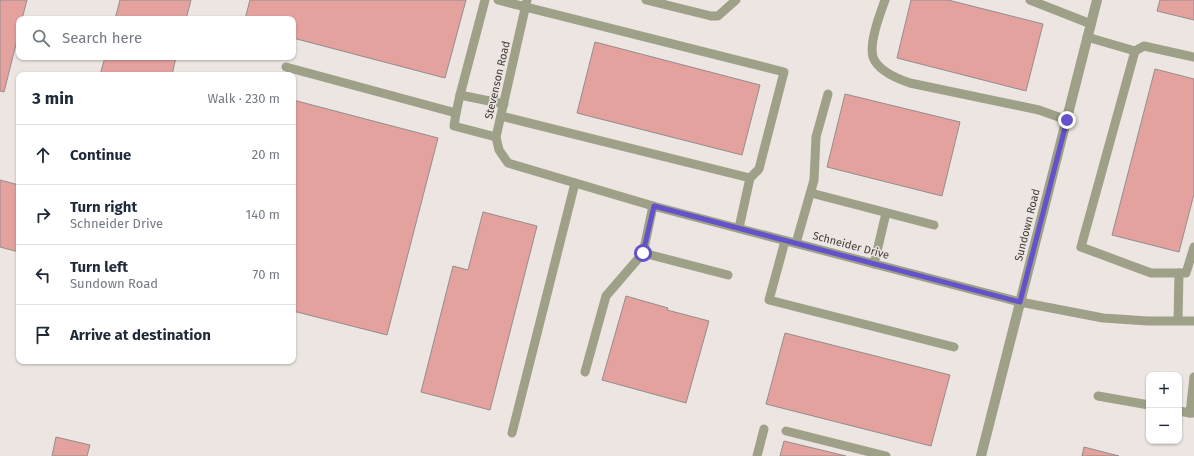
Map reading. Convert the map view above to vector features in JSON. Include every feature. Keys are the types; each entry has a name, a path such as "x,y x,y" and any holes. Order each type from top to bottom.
{"street":[{"name":"Sundown Road","path":"981,456 1097,0"}],"lane":[{"path":"485,0 460,95 454,126 496,137"},
{"path":"498,0 526,3 784,72 759,168 750,178 739,228"},
{"path":"646,0 711,16 718,16 736,0"},
{"path":"885,0 877,22 873,40 873,57 879,66 893,77 910,83 1040,110 1067,120"},
{"path":"1030,0 1091,24"},
{"name":"Stevenson Road","path":"496,137 526,3"},
{"path":"1087,38 1135,51 1144,46 1194,57"},
{"path":"1135,51 1081,247 1151,273 1186,273 1194,247"},
{"path":"286,67 456,113"},
{"path":"796,243 814,180 816,137 828,94"},
{"path":"460,95 504,104"},
{"path":"501,116 750,178"},
{"name":"Schneider Drive","path":"496,137 498,150 508,164 654,206 785,241 1020,302 1103,318 1148,321 1194,321"},
{"path":"512,433 575,183"},
{"path":"810,193 934,225"},
{"path":"585,372 606,296 643,253 654,206"},
{"path":"874,264 886,212"},
{"path":"785,241 769,300 954,347"},
{"path":"643,253 728,275"},
{"path":"1178,320 1179,273"},
{"path":"1182,411 1192,413 1194,377"},
{"path":"1098,396 1146,404"},
{"path":"757,456 764,429"},
{"path":"786,431 886,456"}],"building":[{"path":"0,0 27,0 23,16 16,16 16,44 4,92 0,91"},
{"path":"120,0 191,0 187,16 116,16"},
{"path":"250,0 466,0 445,78 296,39 296,16 246,16"},
{"path":"911,0 948,0 1043,24 1026,91 897,58"},
{"path":"1160,0 1194,0 1194,20 1157,11"},
{"path":"595,42 760,85 742,155 577,113"},
{"path":"104,60 175,60 173,72 101,72"},
{"path":"1155,69 1194,79 1194,194 1179,252 1112,235"},
{"path":"845,94 960,122 942,196 827,167"},
{"path":"296,101 438,138 387,335 296,312"},
{"path":"0,180 16,184 16,251 0,247"},
{"path":"483,212 537,226 490,410 421,392 453,266 468,270"},
{"path":"626,296 668,308 667,310 709,321 686,403 602,380"},
{"path":"785,333 950,375 931,446 766,404"},
{"path":"56,437 90,445 87,456 52,456"},
{"path":"784,441 846,456 780,456"},
{"path":"1084,447 1119,456 1082,456"}],"route":[{"path":"643,253 654,206 1020,302 1067,120"}]}
